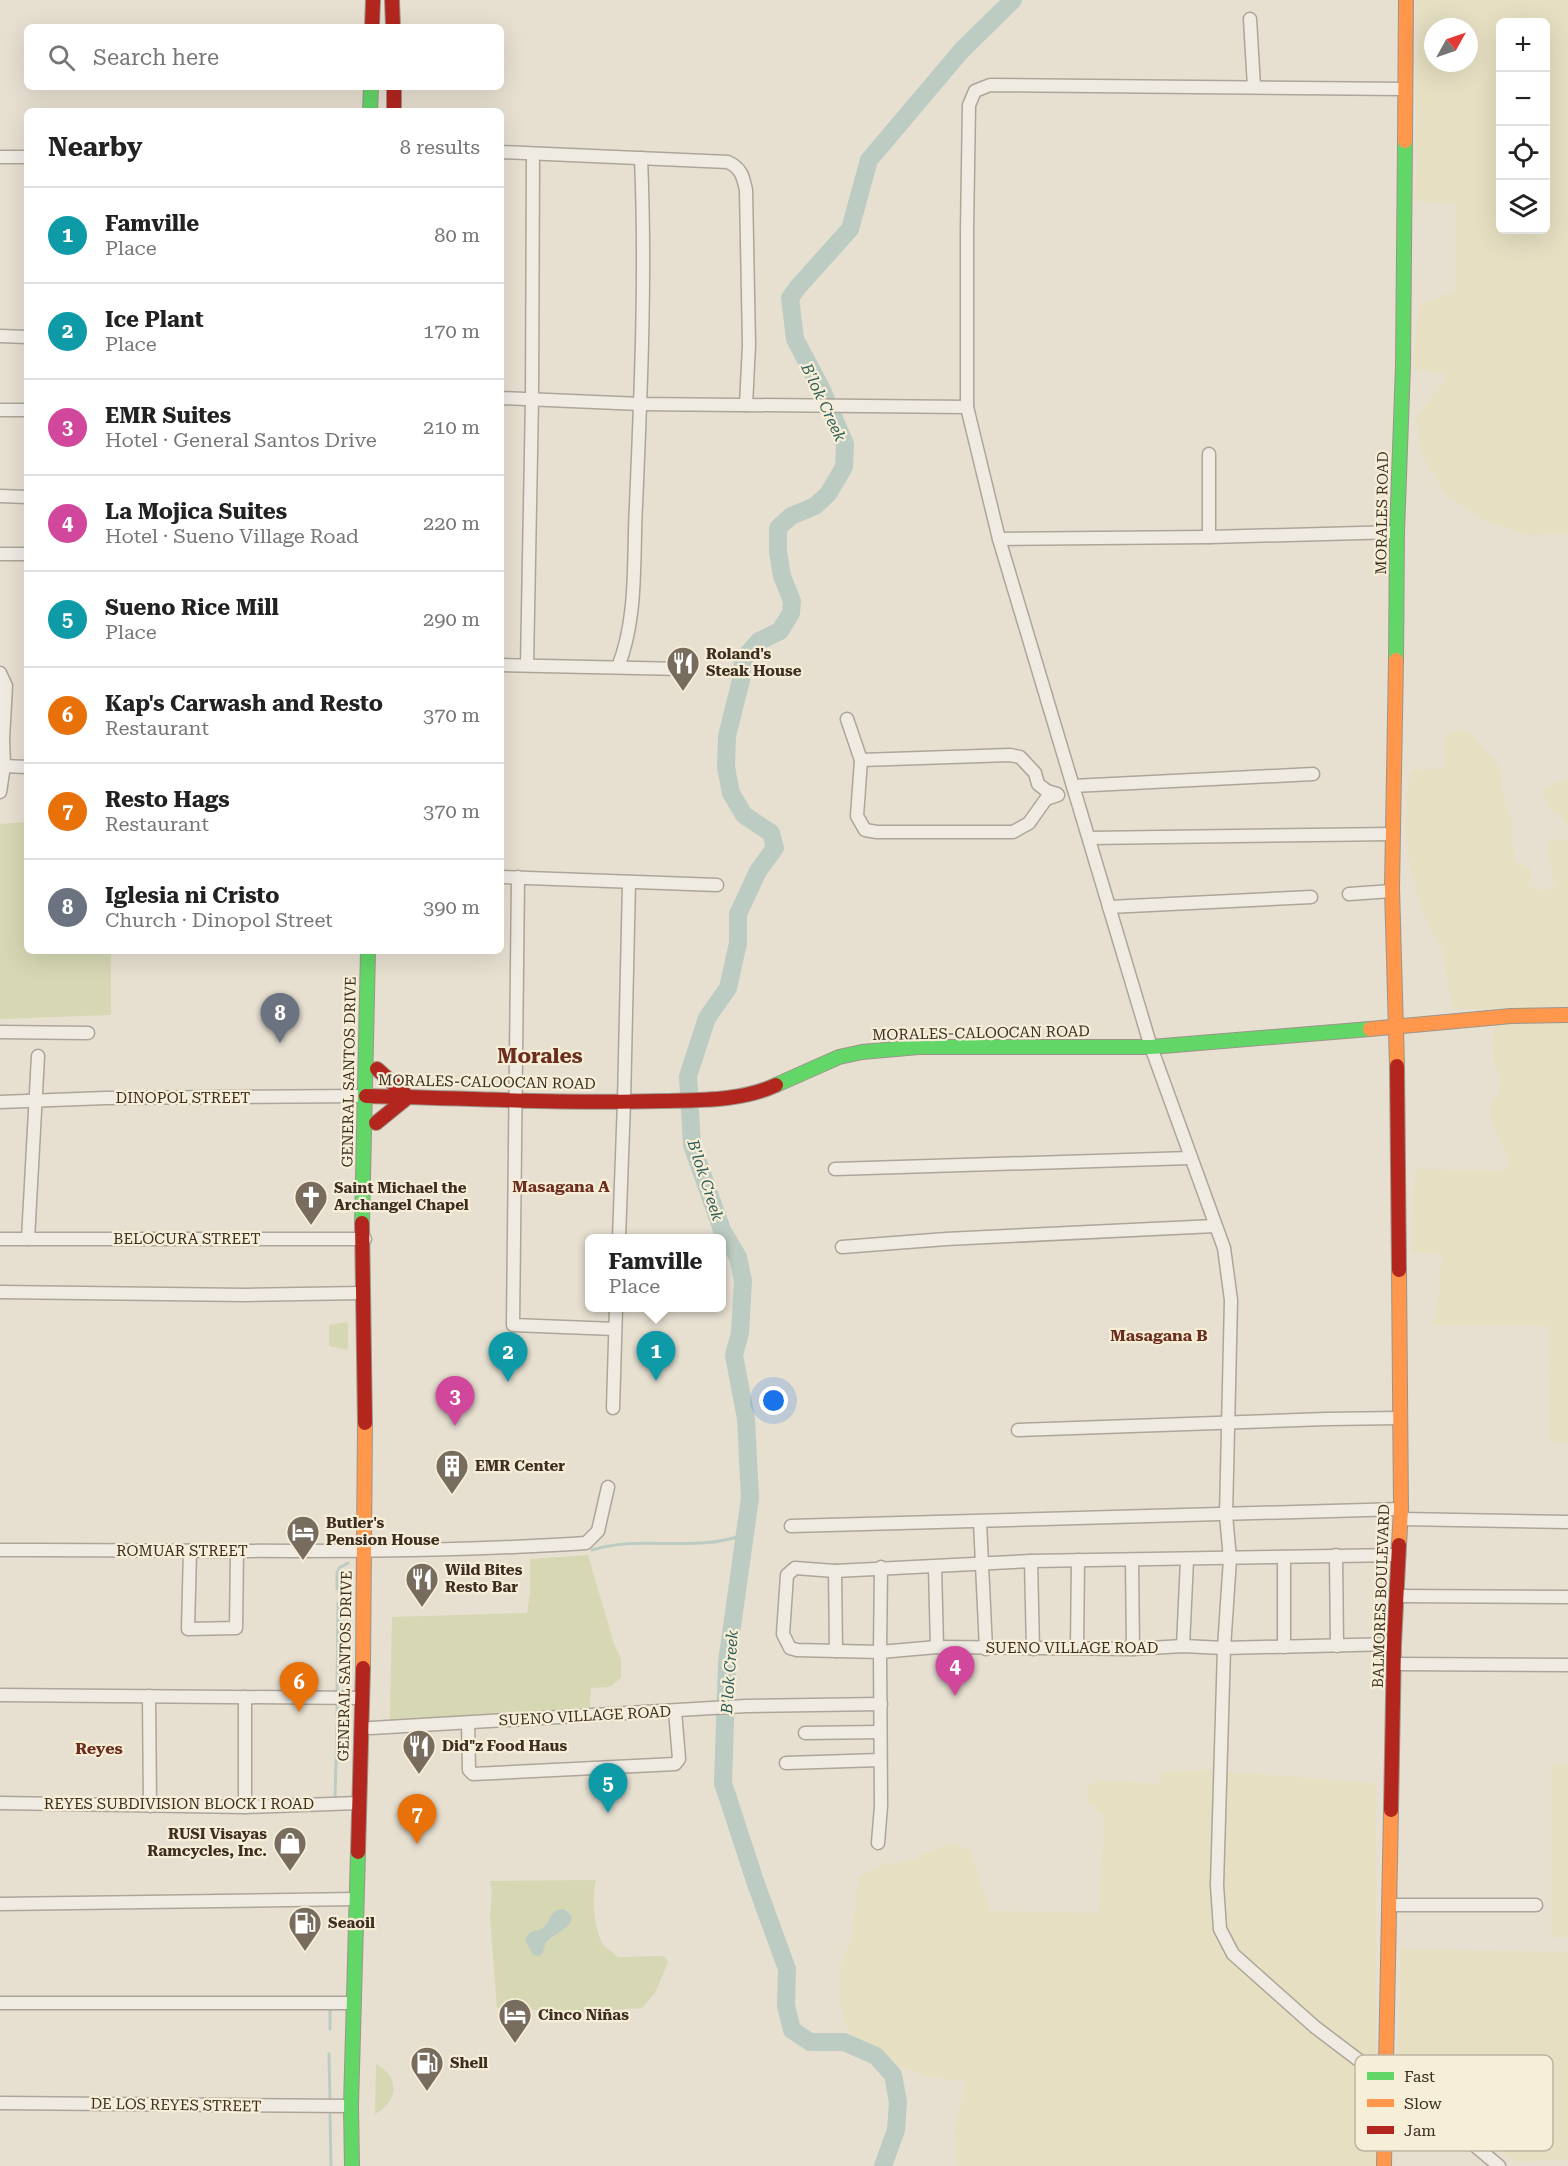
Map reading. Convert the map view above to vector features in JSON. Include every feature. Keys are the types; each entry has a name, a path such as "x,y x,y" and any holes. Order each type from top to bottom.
{"main road":[{"path":"372,24 373,0"},
{"path":"392,0 393,24"},
{"name":"MORALES ROAD","path":"1397,1027 1392,891 1397,532 1403,365 1406,0"},
{"path":"370,108 371,90"},
{"path":"394,90 394,108"},
{"name":"GENERAL SANTOS DRIVE","path":"352,2166 351,2106 358,1803 368,1549 368,1239 371,1096 368,954"},
{"name":"GENERAL SANTOS DRIVE","path":"363,2166 371,1728 362,1293 376,1123 371,1096 377,1069 378,954"},
{"name":"MORALES-CALOOCAN ROAD","path":"371,1096 515,1101 697,1100 743,1096 768,1089 839,1057 862,1052 919,1047 1151,1047 1244,1041 1511,1016 1568,1015"},
{"name":"BALMORES BOULEVARD","path":"1385,2055 1394,1644 1401,1514 1397,1027"},
{"path":"376,1123 408,1097 377,1069"},
{"name":"BALMORES BOULEVARD","path":"1384,2151 1384,2166"}],"street":[{"path":"1250,19 1254,87"},
{"path":"1355,2058 1233,1954 1220,1929 1217,1885 1224,1648 1230,1559 1226,1515 1231,1300 1224,1248 1151,1047 999,539 967,407 969,105 975,92 990,85 1406,89"},
{"path":"504,152 728,162 739,168 746,190 749,345 746,405"},
{"path":"526,666 532,399 533,154"},
{"path":"0,156 24,157"},
{"path":"618,667 625,649 631,614 644,237 641,158"},
{"path":"0,336 24,337"},
{"path":"504,398 640,404 967,407"},
{"path":"0,410 24,410"},
{"path":"1209,454 1209,537"},
{"path":"0,496 24,496"},
{"path":"999,539 1397,532"},
{"path":"0,554 24,554"},
{"path":"504,665 683,669"},
{"path":"0,673 6,686 1,739 4,766 0,792"},
{"path":"847,719 861,760 857,816 865,830 877,832 1013,832 1029,824 1046,799 1074,790 1313,774"},
{"path":"861,760 1010,755 1020,757 1035,773 1038,784 1058,795"},
{"path":"4,766 24,767"},
{"path":"1089,838 1393,834"},
{"path":"504,877 717,885"},
{"path":"518,877 513,1325 615,1329"},
{"path":"619,1234 629,882"},
{"path":"1349,894 1392,891"},
{"path":"1109,907 1311,897"},
{"path":"0,1032 88,1033"},
{"path":"28,1239 38,1056"},
{"name":"DINOPOL STREET","path":"0,1102 105,1098 371,1096"},
{"path":"835,1169 1190,1158"},
{"path":"842,1247 946,1239 1215,1226"},
{"name":"BELOCURA STREET","path":"0,1239 368,1239"},
{"path":"0,1292 246,1295 362,1293"},
{"path":"613,1408 616,1312"},
{"path":"1018,1430 1400,1418"},
{"name":"ROMUAR STREET","path":"0,1550 237,1551 520,1548 586,1543 598,1531 608,1487"},
{"path":"791,1526 980,1522 1178,1514 1401,1514 1568,1522"},
{"path":"980,1522 986,1649"},
{"path":"190,1551 188,1629 236,1628 237,1551"},
{"path":"1336,1555 1337,1646"},
{"path":"836,1651 836,1570 1031,1561 1399,1555"},
{"path":"1284,1557 1284,1647"},
{"path":"1077,1648 1078,1560"},
{"path":"1131,1560 1133,1649"},
{"path":"1183,1646 1187,1560"},
{"path":"1031,1561 1033,1649"},
{"path":"935,1567 937,1647"},
{"name":"SUENO VILLAGE ROAD","path":"836,1570 795,1568 789,1571 783,1635 785,1642 793,1649 880,1652 937,1647 1133,1649 1183,1646 1224,1648 1394,1644"},
{"path":"878,1843 881,1806 881,1568"},
{"path":"1398,1596 1568,1598"},
{"path":"1395,1664 1568,1665"},
{"path":"0,1695 361,1698"},
{"path":"149,1696 150,1806"},
{"path":"245,1697 245,1807"},
{"name":"SUENO VILLAGE ROAD","path":"371,1728 720,1707 881,1704"},
{"path":"468,1723 469,1770 479,1775 675,1764 679,1759 675,1711"},
{"path":"805,1733 880,1732"},
{"path":"786,1763 880,1760"},
{"name":"REYES SUBDIVISION BLOCK I ROAD","path":"0,1803 245,1807 358,1803"},
{"path":"0,1904 357,1899"},
{"path":"1389,1905 1536,1905"},
{"path":"0,2003 354,2003"},
{"name":"DE LOS REYES STREET","path":"0,2103 351,2106"},
{"path":"1481,2151 1499,2166"}],"shaded area":[{"path":"1417,0 1568,0 1568,534 1527,535 1487,522 1444,493 1419,449 1417,415 1444,382 1444,374 1413,368 1419,305 1455,290 1456,204 1416,201"},
{"path":"1458,730 1470,732 1500,767 1504,801 1512,819 1514,861 1532,869 1530,889 1548,890 1554,885 1552,865 1547,853 1549,840 1565,841 1568,836 1568,1008 1453,1009 1442,949 1429,926 1419,900 1410,866 1405,830 1406,799 1411,770 1445,768 1443,741 1447,733"},
{"path":"1568,779 1568,830 1563,820 1550,810 1545,801 1544,789 1556,782"},
{"path":"1568,1023 1568,1442 1550,1442 1549,1326 1433,1326 1439,1294 1442,1255 1412,1252 1415,1169 1506,1170 1509,1159 1490,1120 1491,1102 1497,1095 1500,1081 1495,1068 1494,1024"},
{"path":"1553,1764 1568,1764 1568,1936 1552,1938"},
{"path":"1203,1770 1376,1783 1376,2055 1355,2055 1355,2151 1376,2151 1376,2166 957,2166 954,2128 966,2082 924,2076 898,2065 880,2050 852,2037 842,2018 839,1971 852,1933 859,1876 886,1864 914,1859 949,1843 970,1850 991,1911 1098,1913 1105,1817 1088,1803 1087,1788 1097,1780 1159,1784 1159,1772"},
{"path":"563,1909 569,1913 572,1918 571,1922 547,1942 543,1953 538,1956 533,1955 525,1940 530,1932 544,1927 553,1913"},
{"path":"1401,1949 1568,1952 1568,2159 1515,2162 1501,2151 1553,2151 1553,2055 1398,2055"}],"green space":[{"path":"24,822 24,954 111,954 111,1015 0,1019 0,824"},
{"path":"348,1322 348,1350 329,1346 329,1325"},
{"path":"588,1555 614,1644 621,1659 621,1678 610,1687 591,1688 590,1708 390,1720 392,1617 527,1613 530,1593 530,1559"},
{"path":"596,1880 595,1919 604,1945 618,1957 664,1956 668,1962 655,1993 642,2008 584,2012 497,2008 490,1917 492,1892 490,1881","holes":["553,1913 566,1928 544,1945 526,1940 530,1932 540,1930 545,1926"]},
{"path":"376,2064 390,2076 394,2089 388,2103 375,2114"}],"waterway":[{"name":"B'lok Creek","path":"724,1234 692,1145 688,1076 707,1018 728,988 738,943 738,914 758,871 775,848 771,833 744,815 731,793 726,767 727,736 741,680 743,659 759,641 780,631 791,613 792,601 782,576 778,552 778,528 791,516 815,506 828,494 844,467 845,444 822,390 795,339 790,298 850,229 869,160 962,50 1013,0"},
{"name":"B'lok Creek","path":"726,1237 738,1257 743,1281 740,1333 734,1355 746,1419 750,1498 727,1662 723,1783 787,1969 786,2006 792,2030 810,2042 844,2042 876,2056 893,2075 898,2102 896,2130 883,2166"},
{"path":"592,1550 630,1544 707,1543 745,1534"},
{"path":"337,1589 339,1568 348,1563"},
{"path":"337,1690 338,1603"},
{"path":"337,1704 337,1717"},
{"path":"335,1798 337,1726"},
{"path":"330,2009 330,2029"},
{"path":"329,2054 330,2101"},
{"path":"330,2115 331,2166"}],"traffic: fast":[{"path":"370,108 371,90"},
{"path":"1396,660 1397,532 1403,365 1405,141"},
{"path":"362,1223 368,954"},
{"path":"776,1085 839,1057 862,1052 919,1047 1151,1047 1370,1029"},
{"path":"352,2166 351,2106 358,1852"}],"traffic: slow":[{"path":"1405,141 1406,0"},
{"path":"1396,660 1392,888 1397,1066"},
{"path":"1370,1029 1511,1016 1568,1015"},
{"path":"1399,1270 1401,1509 1399,1545"},
{"path":"363,1668 365,1423"},
{"path":"1386,2055 1391,1810"},
{"path":"1384,2151 1384,2166"}],"traffic: jam":[{"path":"372,24 373,0"},
{"path":"392,0 393,24"},
{"path":"394,90 394,108"},
{"path":"1397,1066 1399,1270"},
{"path":"376,1123 408,1097 377,1069"},
{"path":"366,1096 626,1102 721,1099 749,1094 776,1085"},
{"path":"362,1223 365,1423"},
{"path":"1391,1810 1394,1644 1399,1545"},
{"path":"358,1852 363,1668"}],"place":[{"name":"Roland's Steak House","path":"683,692"},
{"name":"Iglesia ni Cristo","path":"280,1043"},
{"name":"Saint Michael the Archangel Chapel","path":"311,1226"},
{"name":"Famville","path":"656,1381"},
{"name":"Ice Plant","path":"508,1382"},
{"name":"EMR Suites","path":"455,1426"},
{"name":"EMR Center","path":"452,1495"},
{"name":"Butler's Pension House","path":"303,1561"},
{"name":"Wild Bites Resto Bar","path":"422,1608"},
{"name":"La Mojica Suites","path":"955,1696"},
{"name":"Kap's Carwash and Resto","path":"299,1712"},
{"name":"Did\"z Food Haus","path":"419,1775"},
{"name":"Sueno Rice Mill","path":"608,1813"},
{"name":"Resto Hags","path":"417,1844"},
{"name":"RUSI Visayas Ramcycles, Inc.","path":"290,1872"},
{"name":"Seaoil","path":"305,1952"},
{"name":"Cinco Niñas","path":"515,2044"},
{"name":"Shell","path":"427,2092"}],"district":[{"name":"Morales","path":"540,1056"},
{"name":"Masagana A","path":"561,1186"},
{"name":"Masagana B","path":"1159,1335"},
{"name":"Reyes","path":"99,1748"}]}
